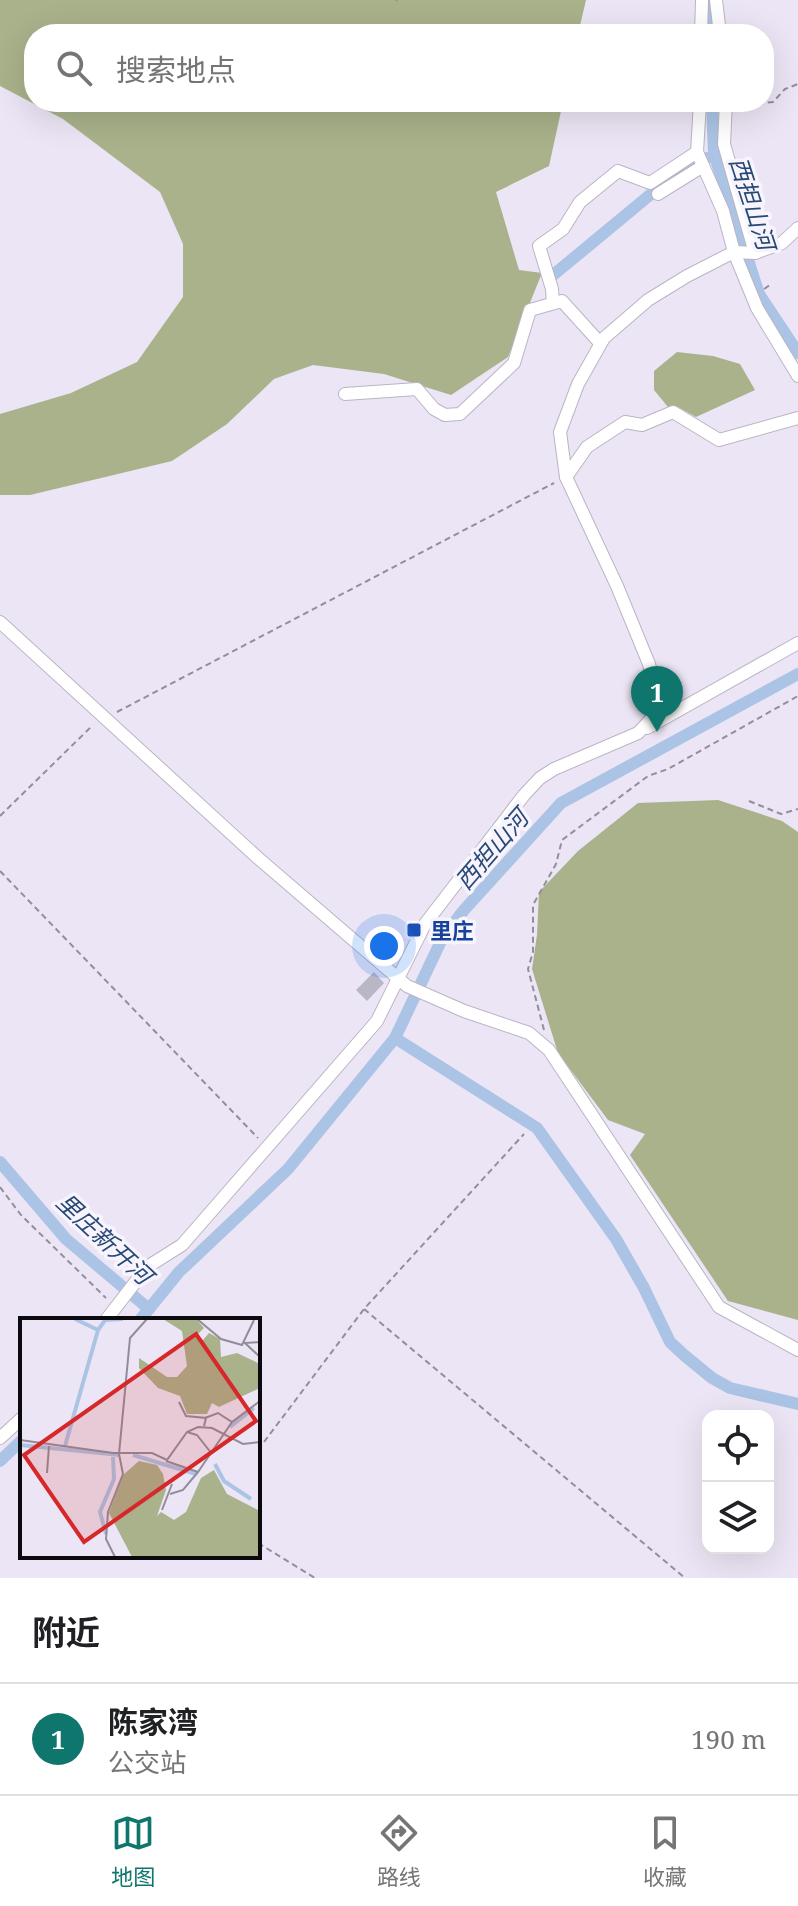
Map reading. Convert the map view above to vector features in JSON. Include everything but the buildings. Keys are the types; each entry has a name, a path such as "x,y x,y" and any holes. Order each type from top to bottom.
{"street":[{"path":"701,24 702,0"},
{"path":"716,0 719,24"},
{"path":"699,112 697,152 723,211 734,252 757,308 798,376"},
{"path":"726,112 724,144 755,253"},
{"path":"553,303 539,246 563,229 580,202 618,171 650,183 697,152"},
{"path":"658,194 703,166"},
{"path":"638,733 652,718 657,696 649,664 566,477 560,432 578,384 600,343 648,300 734,252 755,253 782,243 798,228"},
{"path":"345,394 417,389 434,409 445,415 460,414 514,363 530,310 562,301 600,343"},
{"path":"566,477 587,447 625,422 642,425 673,412 719,440 798,418"},
{"path":"0,622 258,858 403,982 422,994 529,1033 549,1050 719,1307 798,1350"},
{"path":"108,1318 147,1267 182,1245 377,1021 403,982 425,924 540,778 638,733 798,643"},
{"path":"0,1438 20,1420"}],"path":[{"path":"774,101 785,89 798,84"},
{"path":"0,816 104,717 566,477"},
{"path":"549,1050 528,969 533,952 533,905 556,864 562,840 648,776 668,769 798,696"},
{"path":"749,801 781,814 798,809"},
{"path":"0,871 267,1147"},
{"path":"260,1447 364,1309 524,1134"},
{"path":"0,1187 21,1215 116,1307"},
{"path":"364,1309 685,1578"},
{"path":"260,1544 315,1578"}],"green space":[{"path":"0,0 586,0 580,24 24,24 24,99 0,86"},
{"path":"50,112 561,112 549,166 496,192 519,270 542,273 508,357 451,395 384,374 313,365 274,379 227,424 172,461 30,495 0,495 0,414 71,393 137,362 183,297 183,244 160,192"},
{"path":"677,352 713,356 740,364 755,390 696,417 678,407 668,407 654,390 654,371"},
{"path":"718,800 782,821 798,832 798,1320 728,1301 630,1155 645,1134 608,1120 558,1053 532,969 539,892 578,851 638,803"}],"waterway":[{"name":"西担山河","path":"708,0 709,24"},
{"name":"西担山河","path":"712,112 714,154 759,294 798,353"},
{"path":"552,276 674,175 707,158"},
{"name":"西担山河","path":"142,1318 179,1272 288,1169 395,1038 442,939 464,910 561,803 798,674"},
{"path":"395,1038 537,1128 616,1239 670,1342 684,1355 730,1388 798,1404"},
{"name":"里庄新开河","path":"0,1162 66,1239 149,1309"},
{"name":"西担山河","path":"0,1461 20,1442"}],"place":[{"name":"陈家湾","path":"657,732"},
{"name":"里庄","path":"414,930"}]}
